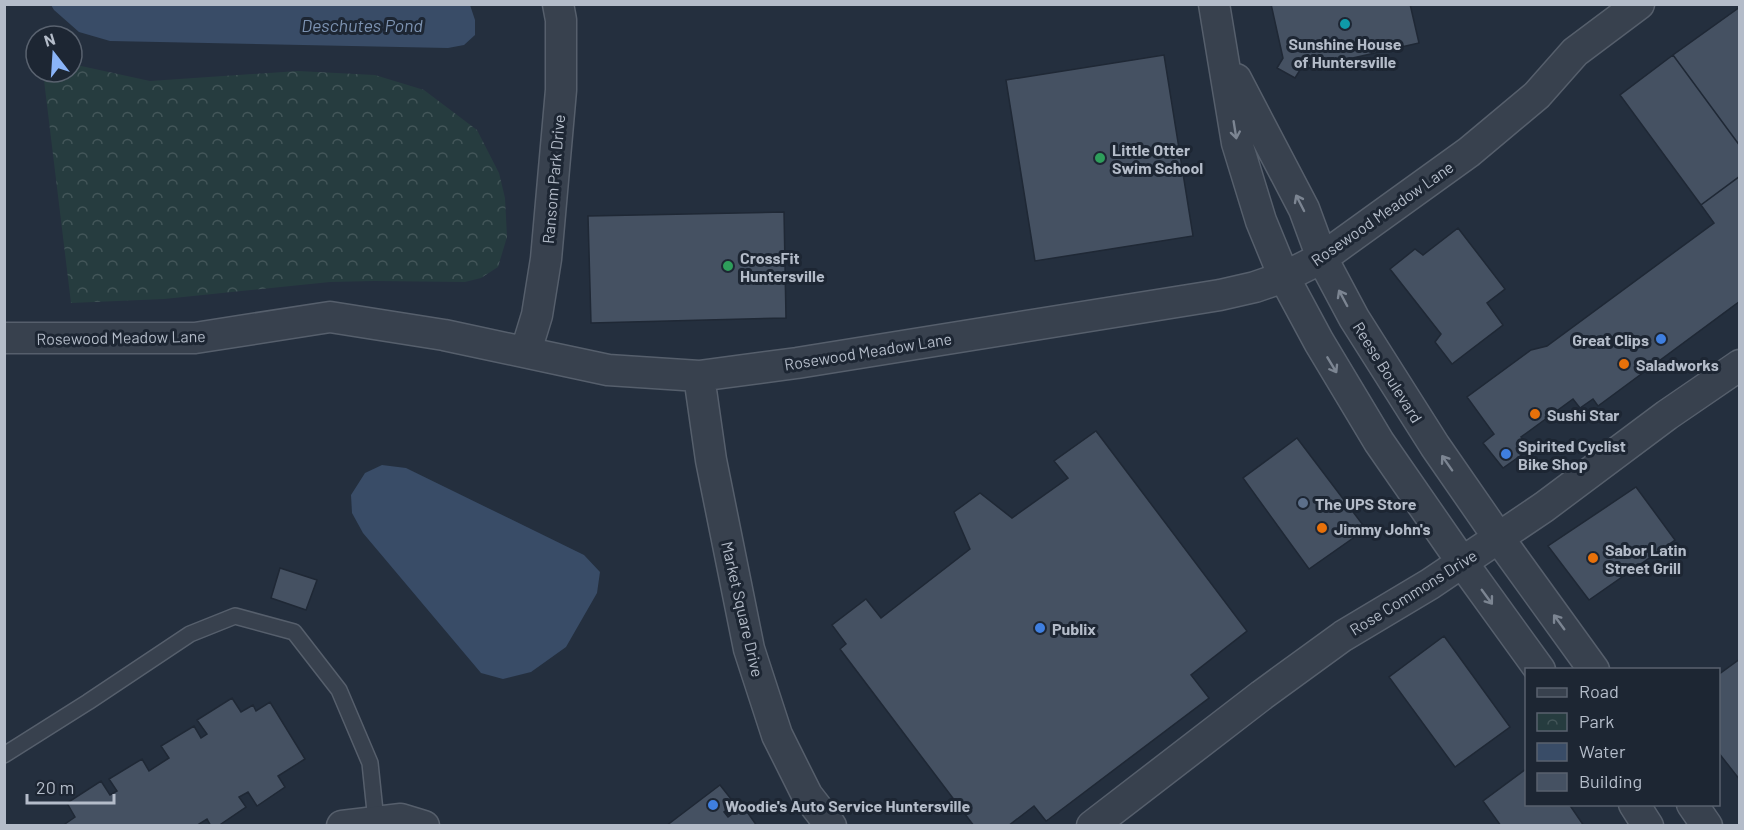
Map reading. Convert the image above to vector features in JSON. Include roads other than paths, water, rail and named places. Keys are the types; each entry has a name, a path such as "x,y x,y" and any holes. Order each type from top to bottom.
{"street":[{"name":"Ransom Park Drive","path":"526,351 537,315 548,236 561,90 561,20 558,4"},
{"name":"Reese Boulevard","path":"1214,4 1237,143 1261,221 1284,277 1319,342 1379,442 1539,668"},
{"name":"Rosewood Meadow Lane","path":"4,338 195,338 330,317 444,335 608,370 699,376 797,363 1255,287 1284,277 1322,258 1469,152 1537,95 1575,52 1639,4"},
{"name":"Reese Boulevard","path":"1222,52 1304,209 1322,258 1354,318 1435,446 1593,668"},
{"name":"Rose Commons Drive","path":"1092,825 1328,647 1430,584 1544,507 1667,415 1740,365"},
{"name":"Market Square Drive","path":"699,376 711,460 749,649 777,735 807,795 831,825"},
{"path":"1635,806 1648,825"},
{"path":"1693,806 1707,825"},
{"path":"342,825 401,819 424,825"}],"lane":[{"path":"4,755 190,634 235,616 294,632 339,690 370,763 376,821"}],"water":[{"name":"Deschutes Pond","path":"51,5 470,5 475,20 475,35 464,45 448,48 110,41 84,33 84,24 70,24"},
{"path":"382,465 406,468 584,555 600,572 597,593 566,647 531,672 503,679 481,673 363,533 352,513 351,495 365,473"}],"place":[{"name":"Sunshine House of Huntersville","path":"1345,24"},
{"name":"Little Otter Swim School","path":"1100,158"},
{"name":"CrossFit Huntersville","path":"728,266"},
{"name":"Great Clips","path":"1661,339"},
{"name":"Saladworks","path":"1624,364"},
{"name":"Sushi Star","path":"1535,414"},
{"name":"Spirited Cyclist Bike Shop","path":"1506,454"},
{"name":"The UPS Store","path":"1303,503"},
{"name":"Jimmy John's","path":"1322,528"},
{"name":"Sabor Latin Street Grill","path":"1593,558"},
{"name":"Publix","path":"1040,628"},
{"name":"Woodie's Auto Service Huntersville","path":"713,805"}]}
